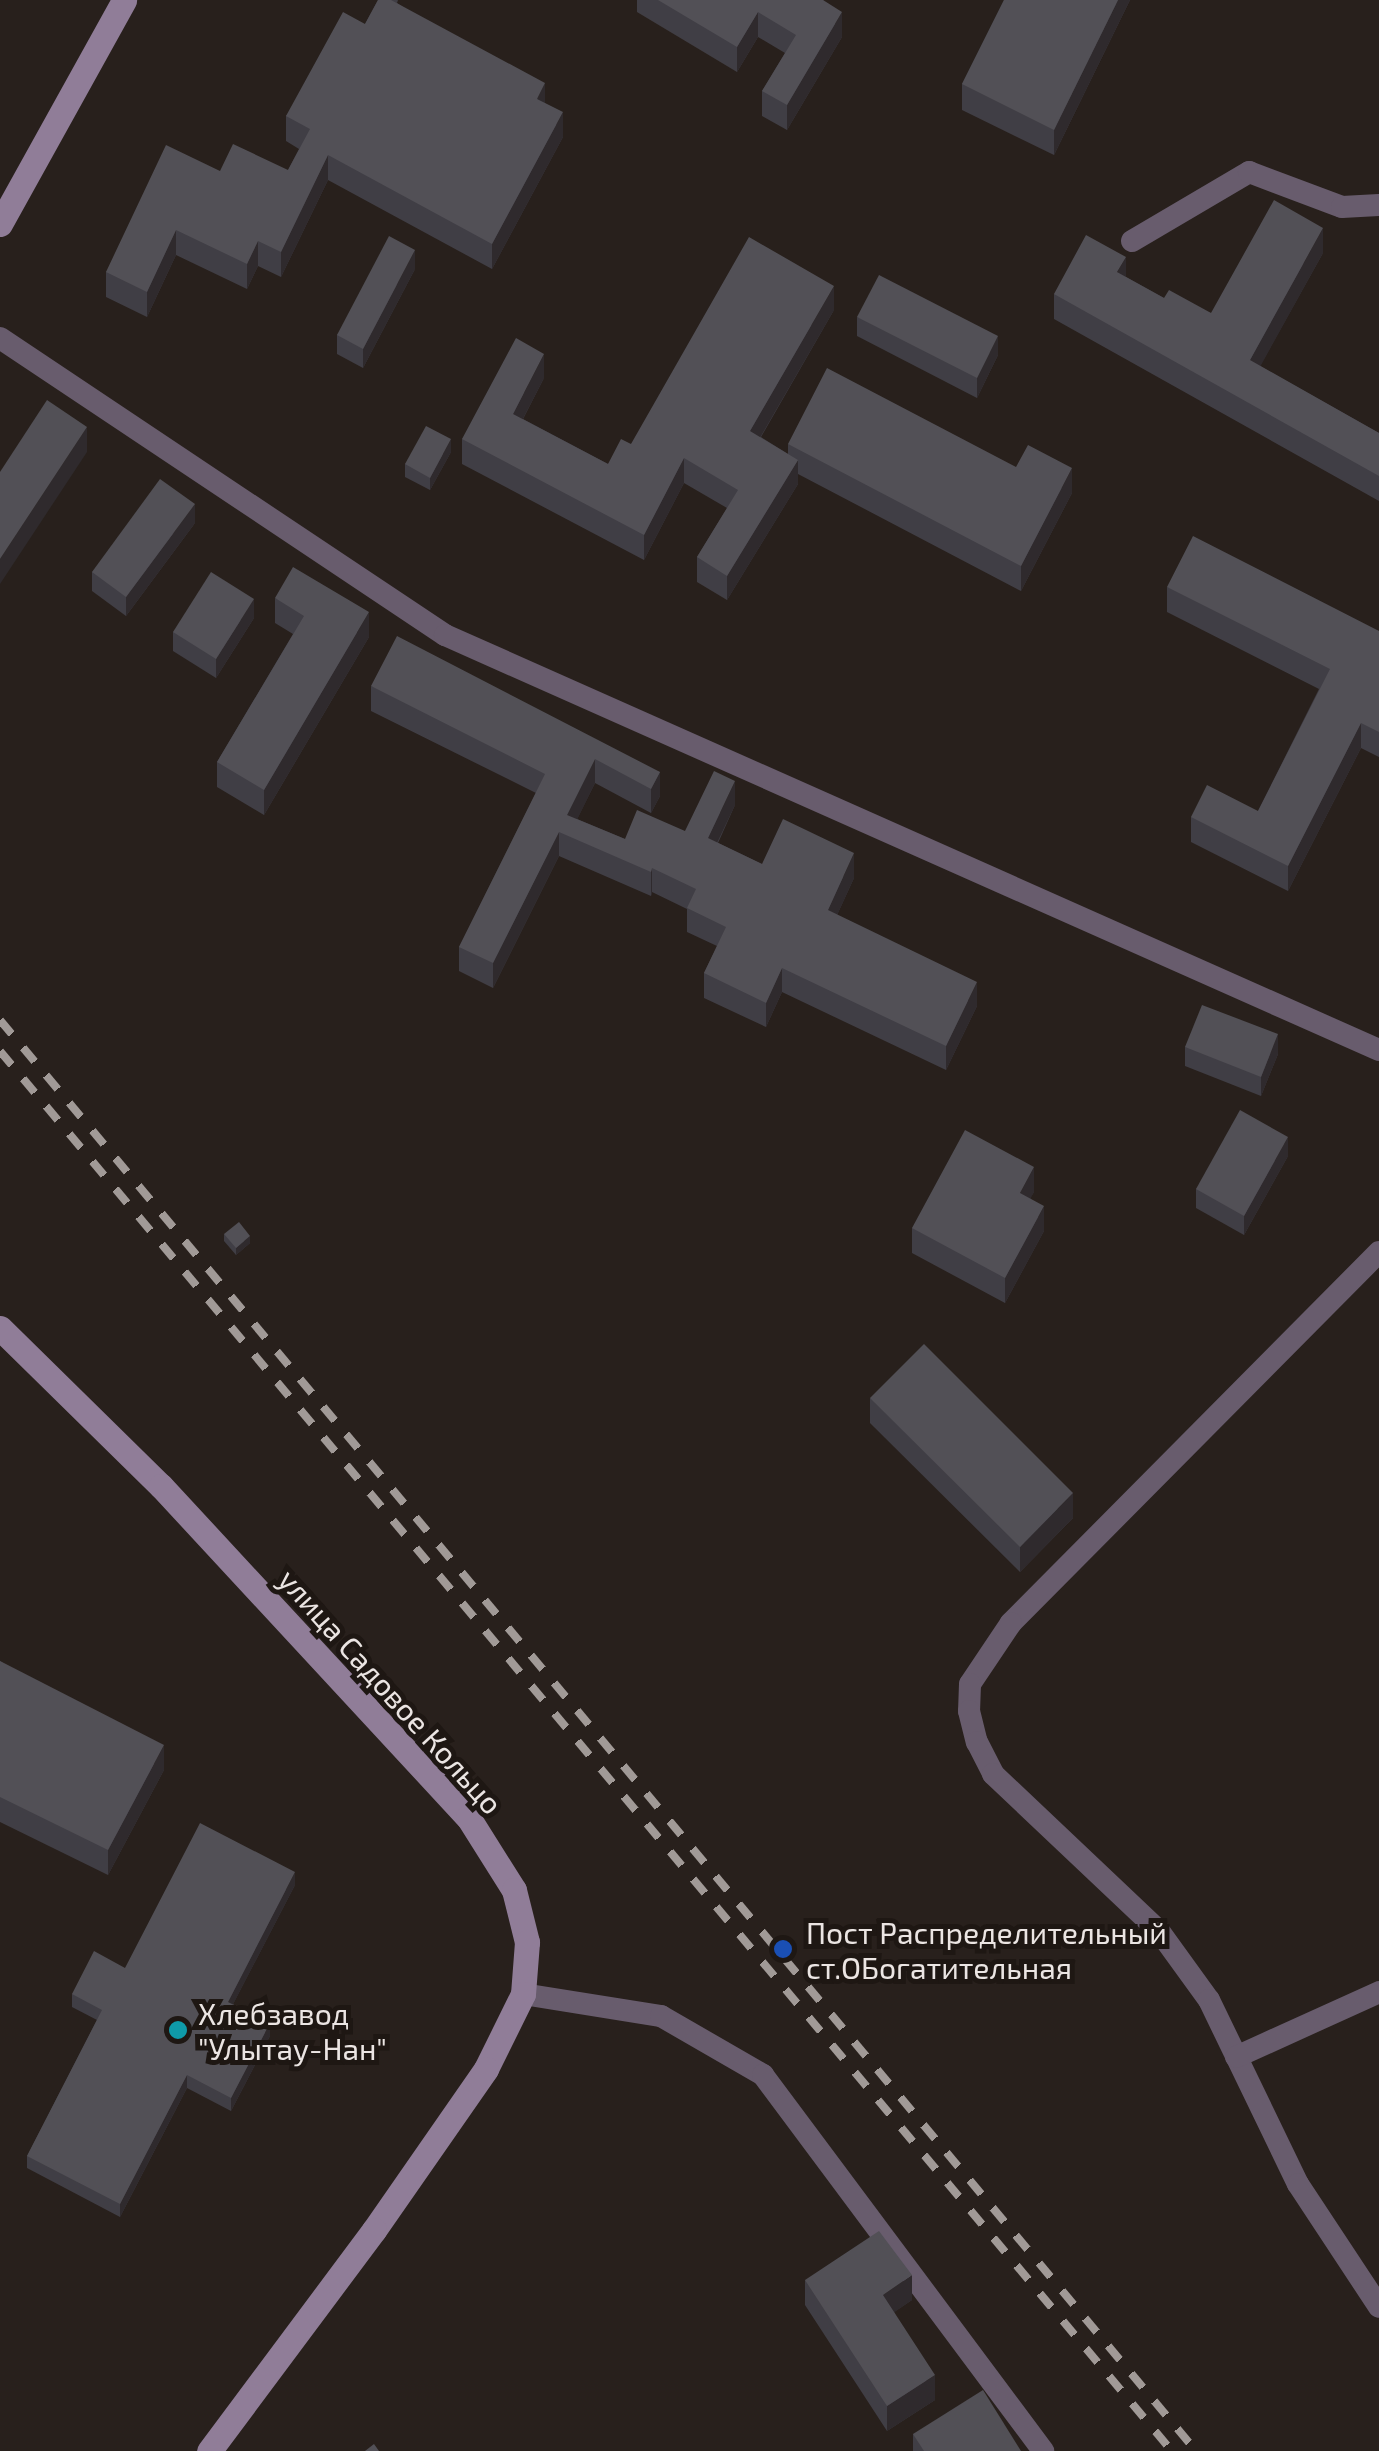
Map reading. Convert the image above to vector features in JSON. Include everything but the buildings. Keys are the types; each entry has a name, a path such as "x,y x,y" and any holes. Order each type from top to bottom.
{"street":[{"path":"0,224 124,0"},
{"path":"1132,241 1249,172 1342,207 1379,205"},
{"path":"0,338 446,635 1379,1050"},
{"path":"1379,1252 1011,1623 970,1684 973,1726 993,1774 1159,1932 1209,2000 1298,2184 1379,2307"},
{"name":"улица Садовое Кольцо","path":"0,1328 161,1486 468,1817 514,1890 527,1942 523,1994 486,2070 374,2230 209,2451"},
{"path":"1236,2057 1379,1992"},
{"path":"523,1994 661,2016 764,2075 1043,2451"}],"railway":[{"path":"0,1020 1196,2451"},
{"path":"0,1051 1172,2451"}],"place":[{"name":"Пост Распределительный ст.ОБогатительная","path":"783,1949"},
{"name":"Хлебзавод \"Улытау-Нан\"","path":"178,2030"}]}
